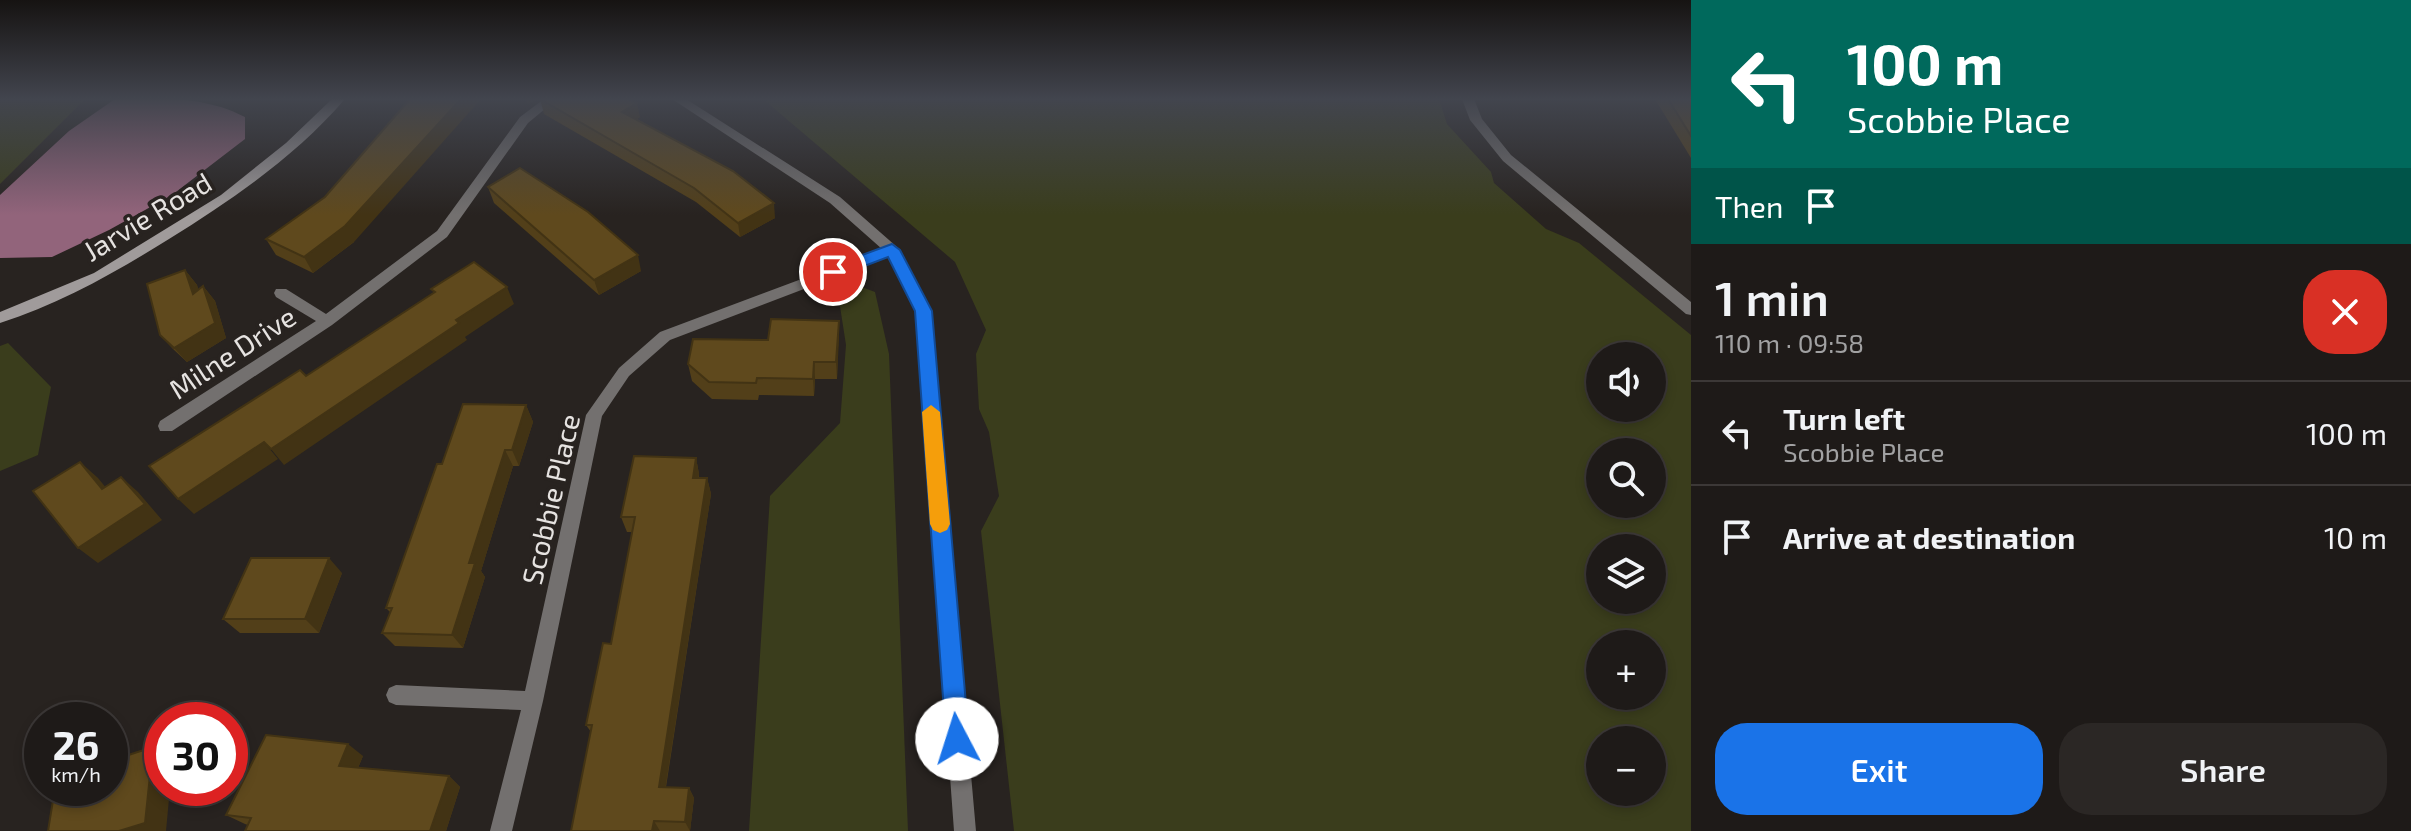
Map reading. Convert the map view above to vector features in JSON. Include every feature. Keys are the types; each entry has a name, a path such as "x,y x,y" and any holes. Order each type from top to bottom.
{"street":[{"name":"Jarvie Road","path":"0,318 99,276 226,198 299,138"},
{"name":"Milne Drive","path":"166,426 327,321 442,234 511,138"},
{"path":"740,138 835,200 892,250 923,311 965,831"},
{"path":"1491,138 1507,158 1691,310"},
{"name":"Scobbie Place","path":"501,831 533,701 594,415 624,372 665,336 892,250"},
{"name":"Milne Drive","path":"281,293 327,321"},
{"path":"396,695 533,701"}],"green space":[{"path":"0,138 46,138 0,184"},
{"path":"809,138 1460,138 1491,172 1494,183 1546,229 1579,243 1691,335 1691,831 1014,831 981,531 999,496 989,432 979,409 976,354 986,330 955,262"},
{"path":"859,286 875,292 889,354 908,831 749,831 770,496 840,423 846,345 837,287"},
{"path":"8,343 51,387 38,455 0,471 0,346"}],"shaded area":[{"path":"62,138 245,138 172,195 52,257 0,258 0,195"}],"building":[{"path":"376,138 426,138 345,226 304,257 266,239 325,197"},
{"path":"607,138 671,138 733,171 774,203 738,223 694,188"},
{"path":"520,168 588,212 638,255 594,280 488,187"},
{"path":"474,262 507,287 456,320 459,323 271,449 264,442 178,499 149,466 300,370 306,376 435,292 431,289"},
{"path":"185,270 193,294 203,286 215,323 174,348 160,335 147,284"},
{"path":"771,319 839,321 836,362 814,362 813,379 757,378 756,383 709,382 688,364 693,339 768,340"},
{"path":"463,404 526,405 512,450 505,450 469,563 475,563 452,635 382,633 392,608 386,608 437,464 442,464"},
{"path":"634,456 696,458 693,478 707,478 659,787 689,788 685,822 654,821 652,831 571,831 592,725 586,725 603,643 611,644 635,517 621,517"},
{"path":"80,462 102,489 121,477 145,504 78,548 33,491"},
{"path":"251,558 329,558 305,619 223,619"},
{"path":"266,735 348,744 339,766 449,776 430,831 245,831 251,818 226,815 230,806 248,806 248,771"},
{"path":"144,750 145,823 119,831 48,831 52,806 128,806 128,755"}],"slow traffic":[{"path":"931,412 940,524"}],"route":[{"path":"833,272 892,250 923,311 957,739"}]}
